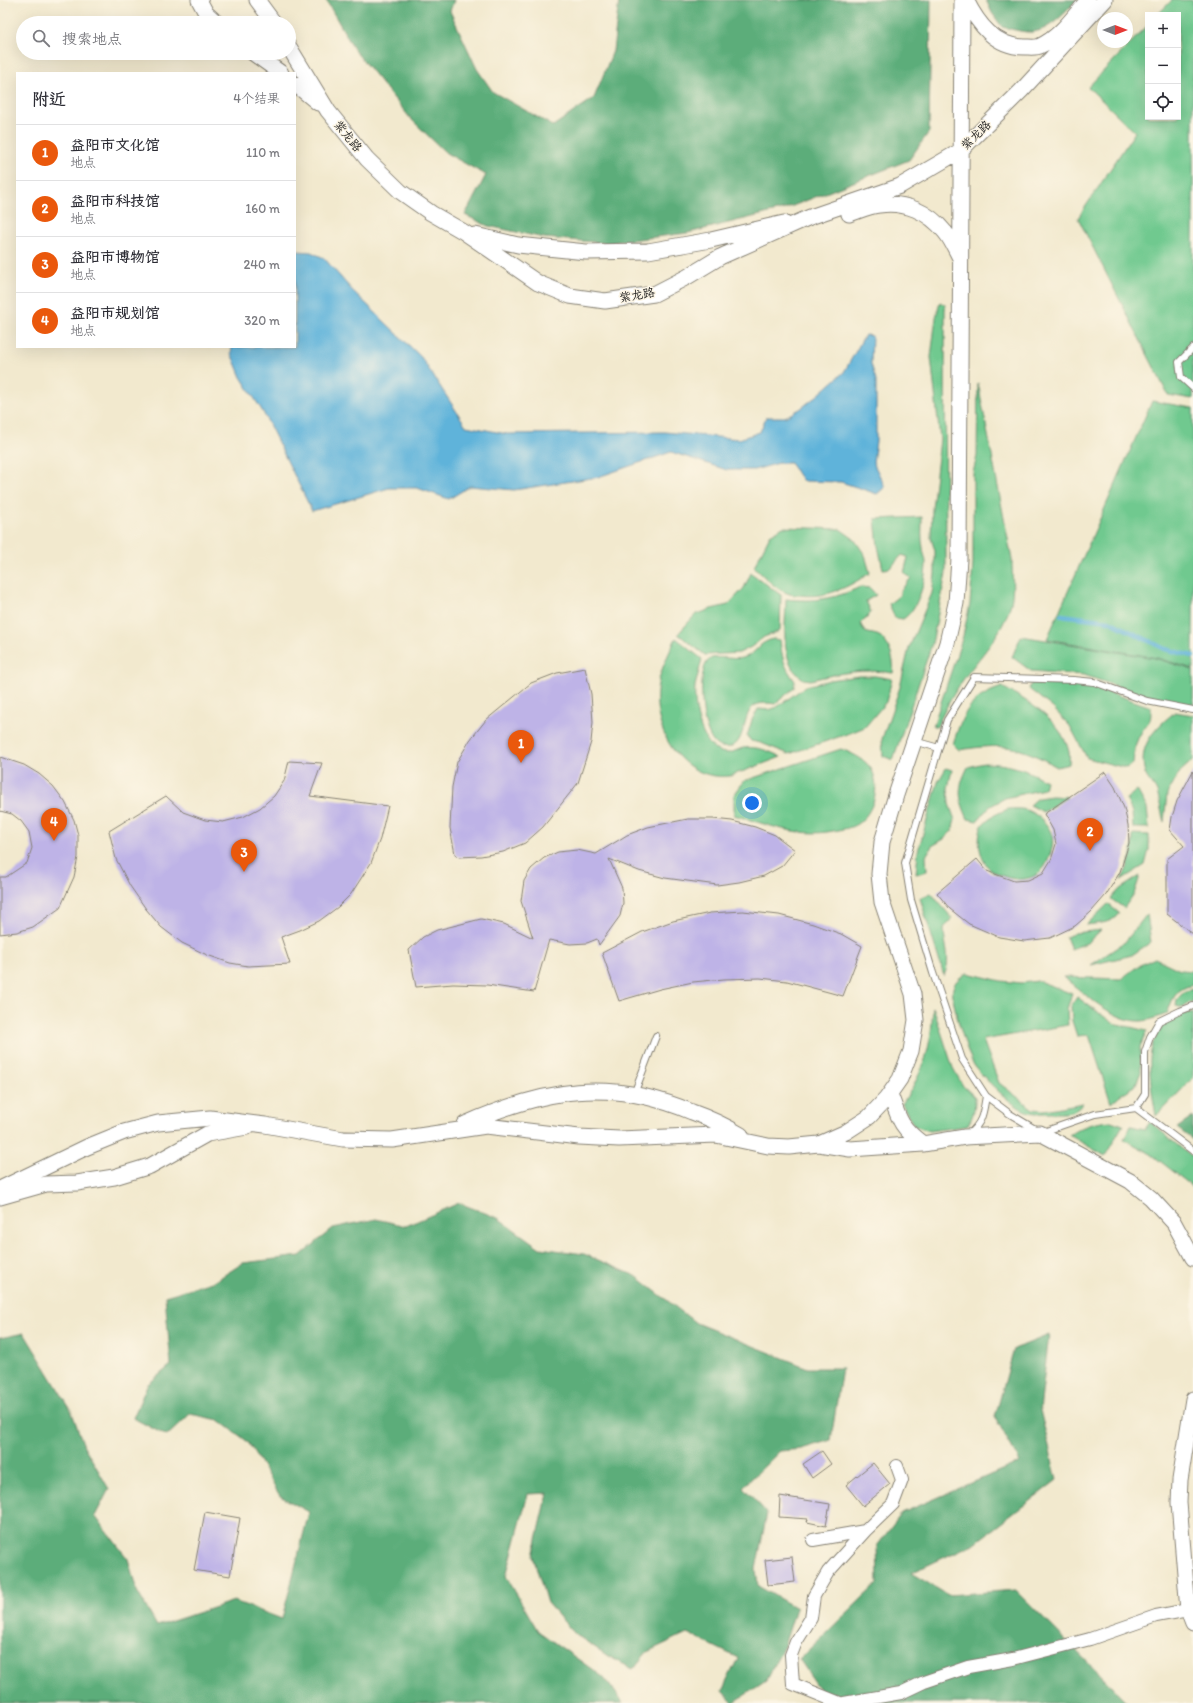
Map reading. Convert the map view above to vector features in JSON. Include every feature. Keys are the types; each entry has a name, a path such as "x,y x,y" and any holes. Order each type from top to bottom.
{"street":[{"path":"199,0 208,16"},
{"path":"257,0 269,16"},
{"path":"820,1144 846,1132 869,1117 890,1094 900,1079 911,1051 916,1020 913,994 882,902 879,874 882,842 896,795 947,643 956,603 959,559 962,0"},
{"path":"966,0 974,16 986,32 1001,42 1019,47 1038,47 1055,37 1088,0"},
{"name":"紫龙路","path":"464,232 518,245 586,252 648,251 711,240 810,217 900,186 960,151 1021,91 1105,0"},
{"name":"紫龙路","path":"296,58 328,111 367,159 401,192 431,214 464,232 538,283 570,296 605,300 654,294 687,277 720,257 768,237 810,217"},
{"path":"263,60 280,72"},
{"name":"紫龙路","path":"296,85 328,111"},
{"path":"768,237 878,205 899,204 913,208 931,218 946,232 960,256"},
{"path":"449,1131 493,1111 557,1093 589,1091 624,1092 679,1106 735,1131 751,1141"},
{"path":"890,1094 899,1121 909,1134 923,1144"},
{"path":"0,1189 87,1147 124,1132 158,1123 210,1118 265,1125 343,1139 392,1140 486,1126 579,1137 619,1139 716,1135 751,1141 768,1146 789,1147 820,1144 850,1149 923,1144 965,1137 1040,1133 1130,1181 1151,1198 1174,1223 1193,1258"},
{"path":"0,1197 46,1184 77,1183 114,1177 150,1166 207,1134 265,1125"},
{"path":"844,1703 901,1693 924,1682 968,1667 1013,1659 1090,1639 1156,1616 1191,1617 1179,1503 1180,1480 1193,1399"},
{"path":"840,1703 793,1684 791,1655 796,1642 811,1618 814,1596 828,1572 865,1531 893,1504 902,1480 897,1466"},
{"path":"813,1540 865,1531"}],"lane":[{"path":"1193,348 1179,362 1181,377 1193,388"},
{"path":"1193,710 1147,701 1094,682 974,677 947,720 905,863 911,900 962,1059 986,1096 1010,1114 1040,1133 1095,1114 1136,1108 1193,1151"},
{"path":"914,741 939,748"},
{"path":"1136,1108 1145,1094 1145,1052 1150,1037 1159,1021 1193,1006"},
{"path":"634,1094 656,1036"},
{"path":"965,1137 976,1128 983,1117 986,1096"}],"green space":[{"path":"326,0 454,0 450,11 477,69 493,92 553,126 594,98 613,51 619,0 931,0 929,132 909,160 785,209 688,233 606,243 544,238 488,226 465,215 486,175 446,153 411,119 355,51"},
{"path":"986,0 1077,0 1055,22 1042,30 1027,32 1002,27 992,13"},
{"path":"1172,0 1193,0 1193,399 1168,395 1078,218 1135,132 1088,87 1126,48 1133,48 1133,40 1145,28 1145,120 1181,120 1181,12 1160,12"},
{"path":"940,302 945,305 946,573 932,644 893,760 883,756 882,739 900,687 909,648 932,593 935,574 935,551 931,538 932,509 940,439 931,357 936,317"},
{"path":"978,383 1012,560 1012,598 1007,616 995,638 964,678 937,727 933,726 963,636 970,604 973,564 973,473 977,456"},
{"path":"1152,401 1193,408 1193,669 1157,658 1047,639"},
{"path":"922,517 922,540 926,559 926,570 923,586 917,602 908,615 903,619 895,618 889,604 900,595 900,591 911,578 904,573 908,557 902,555 890,568 883,569 878,546 875,519"},
{"path":"783,527 840,529 854,539 865,555 870,573 837,591 819,595 792,595 782,591 769,582 754,567 770,535"},
{"path":"751,573 781,595 780,631 764,637 751,647 739,653 705,655 678,634 695,615 728,605 744,588"},
{"path":"860,587 870,588 876,595 866,601 871,612 866,619 860,623 865,632 881,637 887,644 892,659 893,673 862,671 842,673 811,680 803,679 793,669 786,651 786,599 824,599"},
{"path":"1021,636 1155,658 1193,670 1193,706 1146,696 1084,675 1031,671 1012,657"},
{"path":"676,638 702,659 695,686 697,717 705,738 712,746 719,752 729,753 743,748 758,748 781,757 730,776 712,776 697,770 683,761 672,748 664,734 659,717 657,701 658,684 661,673"},
{"path":"773,639 780,640 784,662 795,681 794,688 775,704 762,703 754,706 747,717 740,739 736,744 730,747 718,746 708,733 703,708 702,677 707,662 712,658 735,659 748,656 762,644"},
{"path":"859,676 875,676 892,679 886,702 865,727 789,754 761,743 751,741 747,736 752,720 758,709 769,710 777,707 806,686 830,680"},
{"path":"1031,683 1091,686 1151,707 1151,717 1149,722 1139,736 1136,744 1133,764 1126,768 1087,758 1070,726 1053,708 1029,689"},
{"path":"1002,687 1033,705 1060,731 1069,754 1069,764 1057,767 1032,754 1010,748 988,747 959,750 953,744 964,715 969,708 982,696"},
{"path":"1175,712 1193,715 1193,760 1180,772 1167,794 1164,822 1157,792 1147,778 1143,763 1146,746 1150,738 1161,724"},
{"path":"841,749 864,761 874,774 876,790 872,806 863,819 857,824 849,828 839,830 808,833 770,826 734,815 734,795 744,781"},
{"path":"984,763 1001,764 1031,773 1046,781 1044,789 1005,798 989,807 977,821 968,819 962,805 960,793 962,781 968,767"},
{"path":"946,768 952,770 948,788 949,804 955,820 952,831 944,839 932,846 926,856 927,871 916,874 918,851 938,782"},
{"path":"1137,790 1147,808 1149,828 1133,828 1132,812 1126,799"},
{"path":"1052,796 1067,797 1043,812 1030,805 1038,798"},
{"path":"1008,809 1022,809 1038,816 1048,826 1051,832 1053,845 1047,862 1041,871 1029,878 1008,878 995,873 990,869 981,855 979,836 982,826 990,818"},
{"path":"1133,834 1149,835 1149,850 1145,865 1121,880 1127,869 1130,858"},
{"path":"1140,876 1134,894 1124,908 1111,899 1120,889"},
{"path":"931,893 952,918 944,928 948,958 944,976 920,898"},
{"path":"1108,904 1119,913 1116,917 1109,921 1086,925"},
{"path":"1147,914 1151,942 1132,955 1091,965 1125,942"},
{"path":"1101,930 1087,943 1071,949 1066,937 1075,933"},
{"path":"1155,958 1180,970 1193,971 1193,985 1178,992 1171,1003 1167,1014 1154,1019 1140,1021 1120,1017 1089,998 1063,977 1121,979 1138,966"},
{"path":"967,973 1001,981 1022,983 1038,981 1072,994 1067,1009 1068,1025 983,1040 999,1083 1033,1109 1044,1110 1083,1103 1080,1107 1074,1111 1063,1113 1036,1113 1026,1111 1006,1098 990,1084 978,1070 971,1059 963,1039 954,1003 953,988 955,983"},
{"path":"1193,989 1193,1002 1189,1003 1183,1008 1176,1006 1177,999 1185,991"},
{"path":"1077,997 1113,1023 1147,1031 1140,1047 1141,1072 1135,1086 1120,1095 1111,1103 1089,1035 1077,1036 1072,1021 1071,1006"},
{"path":"933,1007 953,1068 963,1086 975,1097 975,1101 973,1115 967,1126 929,1131 914,1126 902,1104 916,1080 925,1058 931,1035"},
{"path":"1193,1012 1193,1078 1156,1116 1150,1067 1151,1052 1155,1038 1163,1027 1175,1018"},
{"path":"1193,1117 1193,1140 1177,1128"},
{"path":"1111,1121 1123,1125 1105,1156 1069,1135 1089,1125"},
{"path":"1150,1122 1193,1158 1193,1189 1188,1183 1151,1154 1124,1139 1131,1126 1145,1129"},
{"path":"459,1203 498,1218 540,1248 584,1254 636,1276 696,1323 808,1368 842,1368 831,1440 801,1449 780,1451 743,1487 767,1513 756,1569 758,1586 796,1608 784,1646 766,1681 733,1703 722,1691 738,1658 687,1633 647,1652 633,1669 608,1656 575,1634 547,1603 533,1556 548,1493 528,1494 506,1576 538,1631 603,1677 624,1703 0,1703 0,1338 24,1333 71,1410 84,1446 109,1489 95,1516 128,1559 137,1591 157,1626 234,1601 282,1619 309,1512 280,1496 248,1442 219,1420 190,1414 167,1436 133,1418 147,1385 171,1365 165,1296 215,1281 243,1263 300,1256 333,1228 376,1219 406,1226"},
{"path":"1049,1335 1040,1410 1057,1480 975,1543 911,1573 948,1595 1016,1590 1128,1703 822,1703 826,1698 799,1659 878,1583 877,1546 902,1513 1020,1462 995,1417 1014,1349"}],"water":[{"path":"296,252 311,252 324,258 351,289 421,357 466,426 507,434 664,432 739,439 760,432 766,417 785,417 800,409 844,372 865,335 872,336 871,364 876,380 876,441 873,462 885,487 877,494 841,482 803,481 790,463 779,463 754,470 727,470 671,452 598,477 514,490 470,486 449,499 417,488 389,488 312,511 263,412 241,377 231,353 232,348 296,348"}],"building":[{"path":"585,668 591,694 593,722 591,742 578,783 543,827 525,843 503,852 481,856 459,857 455,854 450,828 452,787 457,762 470,740 486,720 531,683 557,673"},
{"path":"0,757 24,765 39,774 53,786 65,802 74,820 78,835 78,857 74,877 60,908 33,927 17,932 0,934 0,877 6,877 27,863 32,848 29,832 21,821 12,814 0,811"},
{"path":"289,761 322,763 310,796 388,806 380,839 371,863 351,894 338,907 319,921 281,937 290,964 248,966 230,963 207,955 182,943 161,927 130,886 116,859 109,831 166,796 183,812 205,820 223,822 243,817 260,808 274,796 284,781"},
{"path":"1193,771 1193,934 1167,914 1167,859 1184,846 1170,830 1177,801"},
{"path":"1105,772 1115,787 1124,808 1128,825 1129,843 1120,872 1106,895 1091,912 1075,926 1050,938 1024,941 999,937 969,924 950,909 937,893 977,859 987,871 1014,881 1028,880 1043,873 1051,860 1056,844 1053,830 1044,814"},
{"path":"688,819 732,821 755,827 775,835 795,850 782,866 764,876 717,885 665,878 639,871 609,859 622,888 623,903 620,916 599,945 597,939 587,943 570,944 549,940 534,992 487,985 453,984 416,987 409,950 423,937 437,930 481,919 504,924 533,938 521,901 524,881 531,869 544,858 558,852 577,850 596,854 627,835 648,827"},
{"path":"743,911 779,915 813,924 841,934 862,946 843,996 787,981 760,978 693,982 660,989 619,1001 602,953 642,932 673,921 710,913"},
{"path":"822,1451 831,1464 812,1478 803,1464"},
{"path":"873,1463 890,1484 863,1506 846,1485"},
{"path":"780,1496 830,1504 826,1526 807,1522 808,1519 779,1517"},
{"path":"205,1512 240,1518 230,1576 194,1570"},
{"path":"792,1557 795,1582 768,1585 765,1560"}],"waterway":[{"path":"1061,615 1109,621 1165,649 1193,656"}],"place":[{"name":"益阳市文化馆","path":"521,763"},
{"name":"益阳市规划馆","path":"54,841"},
{"name":"益阳市科技馆","path":"1090,851"},
{"name":"益阳市博物馆","path":"244,872"}]}
